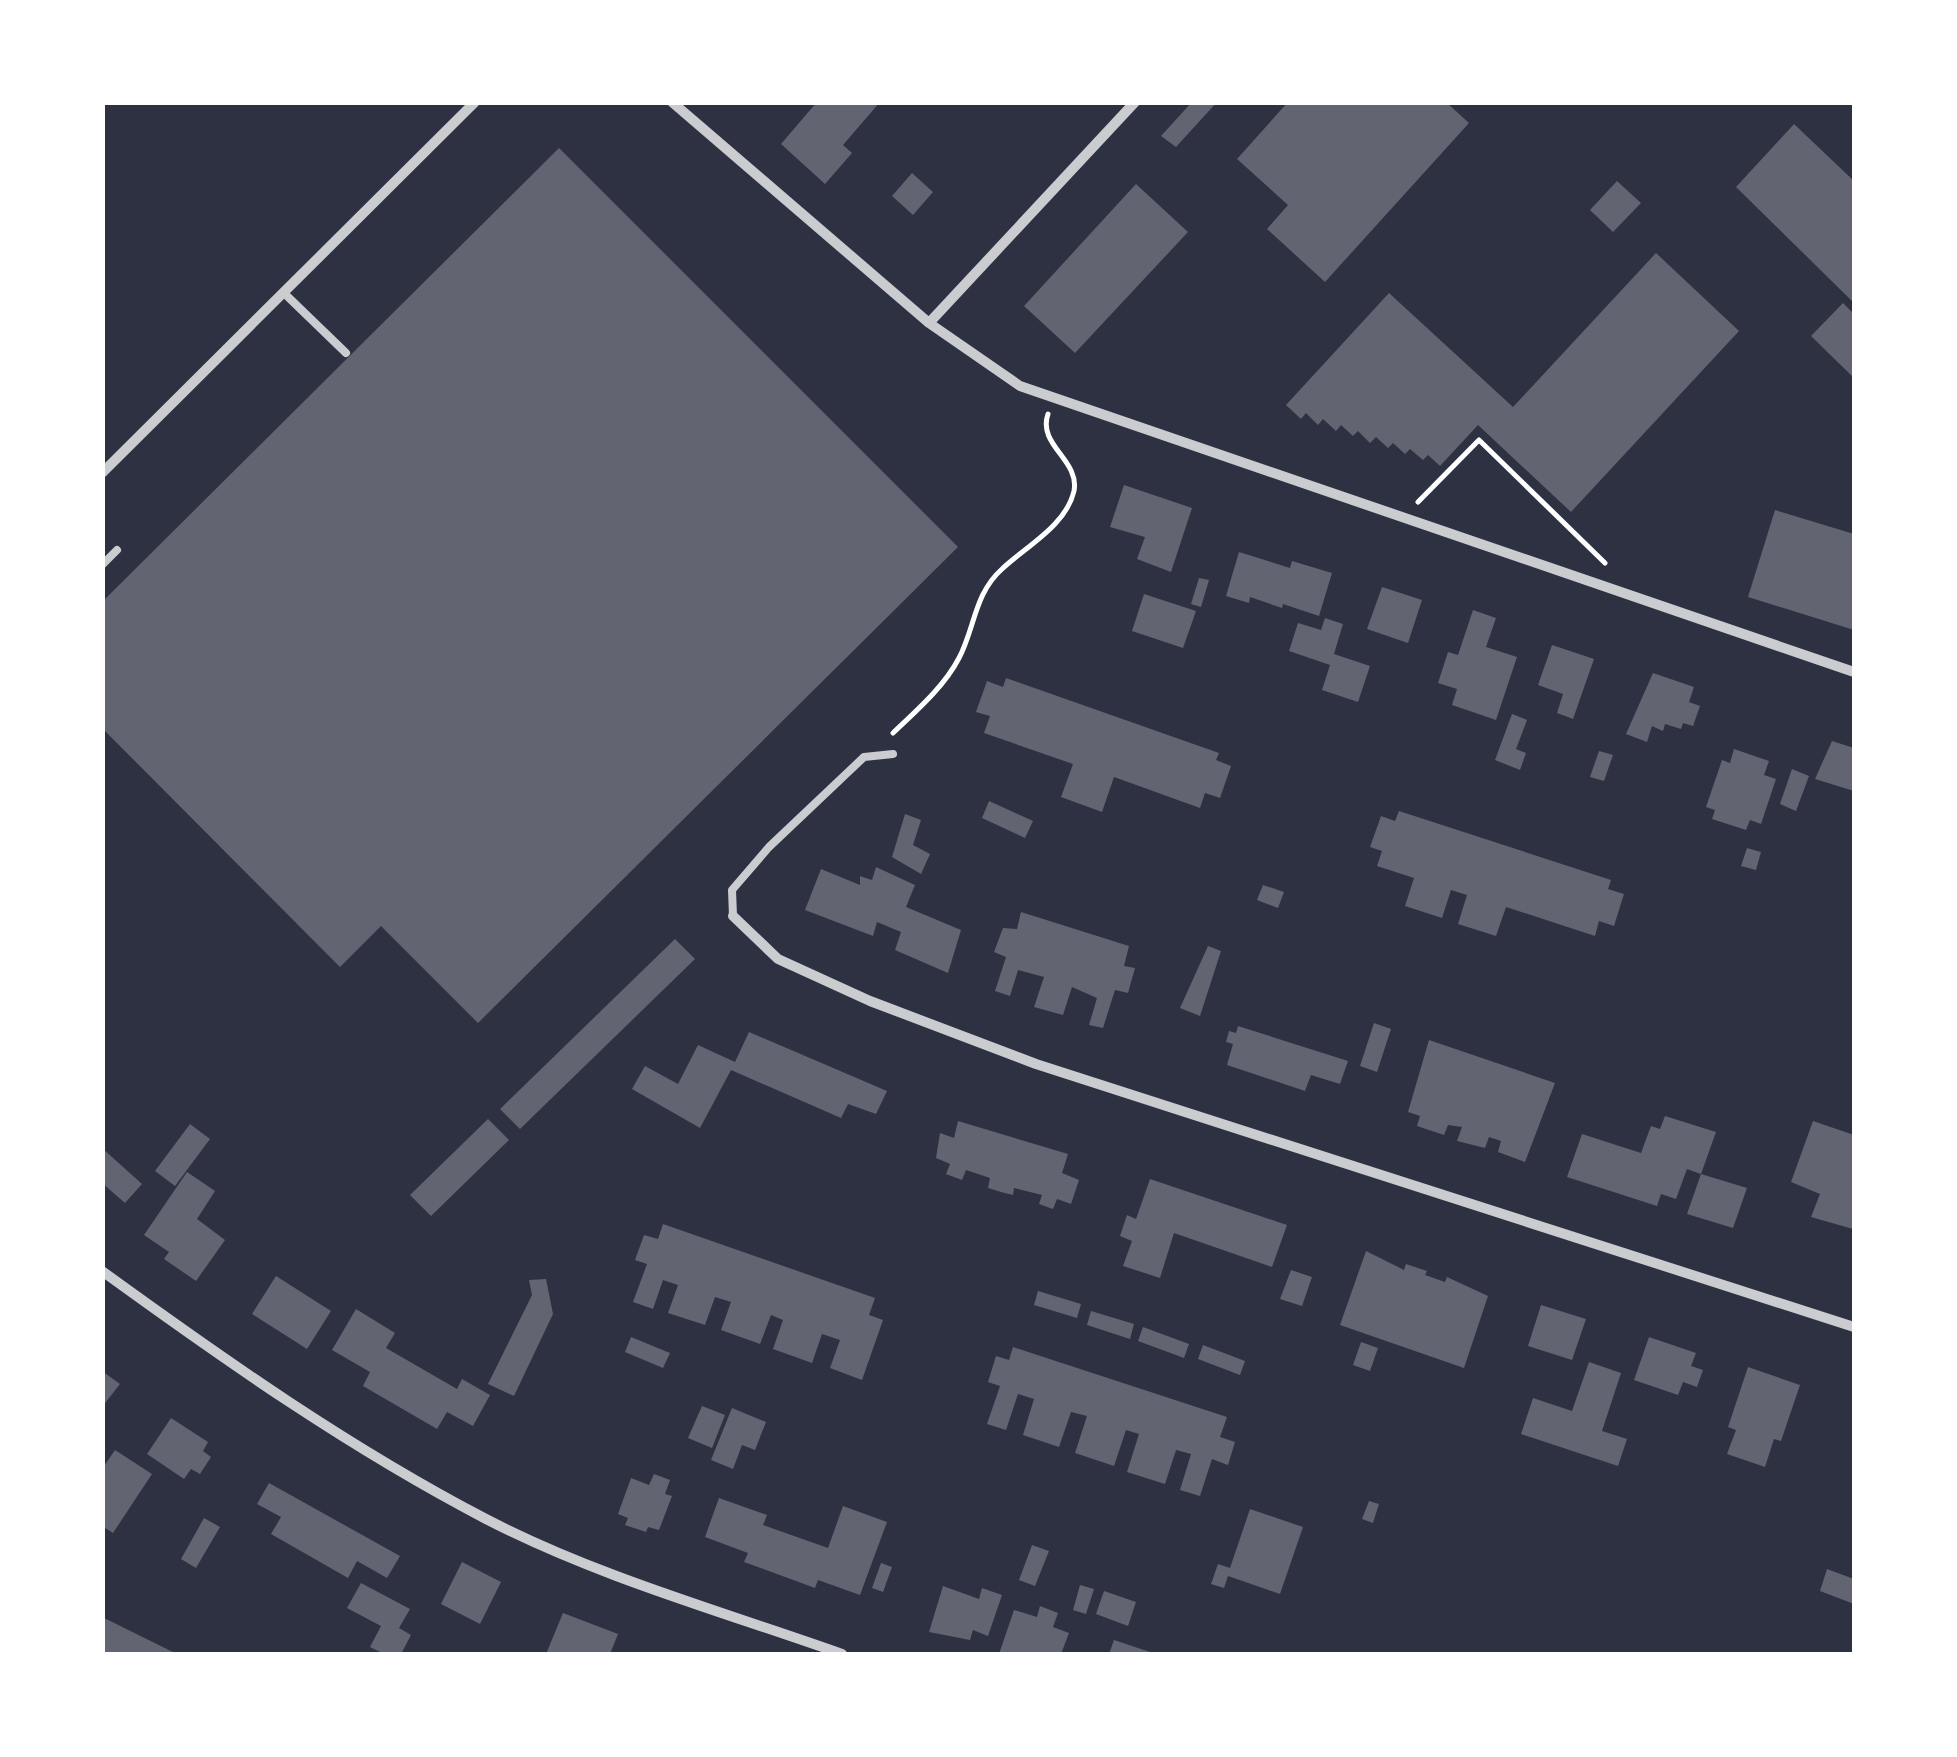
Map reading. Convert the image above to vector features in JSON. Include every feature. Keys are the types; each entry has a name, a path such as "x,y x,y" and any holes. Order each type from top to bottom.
{"street":[{"path":"105,467 285,294 475,102"},
{"path":"672,102 930,323 1020,386 1854,672"},
{"path":"930,323 1134,102"},
{"path":"733,916 778,959 1036,1064 1854,1327"},
{"path":"102,1271 340,1438 489,1520 610,1572 842,1654"}],"lane":[{"path":"285,294 346,353"},
{"path":"102,564 117,550"},
{"path":"733,916 732,890 769,847 864,757 893,754"}],"path":[{"path":"877,753 959,659 986,587 1002,568 1027,552 1068,504 1074,488 1073,476 1046,435 1046,422 1058,400"},
{"path":"1402,519 1479,440 1616,574"}],"building":[{"path":"817,102 880,102 843,145 852,153 825,184 781,144"},
{"path":"1192,102 1217,102 1176,147 1161,136"},
{"path":"1288,102 1446,102 1469,123 1325,282 1267,229 1288,205 1237,159"},
{"path":"1794,124 1854,181 1854,303 1736,187"},
{"path":"559,148 958,547 478,1023 381,926 340,967 102,728 102,602"},
{"path":"912,173 933,192 913,215 892,196"},
{"path":"1617,181 1641,203 1613,232 1590,210"},
{"path":"1136,184 1188,232 1075,353 1024,306"},
{"path":"1656,253 1739,331 1571,512 1478,425 1440,466 1428,455 1423,460 1410,449 1405,454 1393,443 1388,448 1376,437 1370,443 1358,431 1353,436 1341,425 1336,431 1323,419 1318,425 1306,413 1301,419 1286,405 1389,293 1513,407"},
{"path":"1843,303 1854,314 1854,378 1811,336"},
{"path":"1124,485 1192,508 1171,572 1137,559 1145,537 1110,527"},
{"path":"1775,510 1854,534 1854,630 1748,597"},
{"path":"1239,552 1290,568 1292,561 1332,573 1319,616 1283,604 1282,608 1250,597 1249,603 1226,596"},
{"path":"1199,578 1209,580 1201,607 1191,604"},
{"path":"1382,587 1422,600 1408,643 1367,629"},
{"path":"1144,594 1196,611 1183,648 1132,631"},
{"path":"1473,610 1496,618 1486,647 1517,657 1496,720 1452,705 1457,689 1438,683 1448,652 1458,655"},
{"path":"1325,618 1343,624 1334,654 1370,666 1358,702 1322,690 1330,665 1289,651 1298,623 1321,630"},
{"path":"1552,645 1594,659 1573,719 1557,713 1563,694 1538,685"},
{"path":"1653,673 1694,687 1689,702 1700,706 1693,726 1683,723 1681,729 1665,724 1663,731 1652,726 1647,742 1626,734"},
{"path":"1006,678 1219,753 1216,760 1231,766 1220,798 1205,793 1200,808 1114,777 1102,812 1061,797 1073,764 984,733 990,716 976,712 987,681 1003,687"},
{"path":"1512,714 1527,720 1516,749 1526,753 1520,770 1495,760"},
{"path":"1832,741 1854,748 1854,791 1815,779"},
{"path":"1734,749 1769,761 1764,775 1776,779 1761,824 1750,820 1746,830 1712,819 1715,810 1706,807 1722,760 1730,763"},
{"path":"1599,751 1613,755 1604,781 1590,777"},
{"path":"1792,769 1809,776 1796,811 1780,804"},
{"path":"989,801 1033,821 1025,838 982,818"},
{"path":"1399,811 1611,880 1608,889 1624,894 1614,926 1599,921 1595,936 1506,907 1496,936 1458,924 1467,895 1451,890 1442,918 1405,906 1414,878 1377,866 1382,851 1370,847 1381,816 1395,821"},
{"path":"905,814 921,820 913,845 930,854 921,874 892,857"},
{"path":"1747,848 1761,852 1756,870 1741,866"},
{"path":"876,867 915,885 906,907 961,930 948,973 895,950 901,932 877,922 873,936 805,910 821,869 860,885 860,876 872,880"},
{"path":"1263,885 1284,892 1278,908 1257,900"},
{"path":"1021,912 1129,946 1124,966 1135,968 1128,993 1115,990 1103,1028 1089,1025 1097,998 1072,987 1063,1015 1034,1007 1044,977 1018,970 1010,996 995,991 1006,957 994,952 1003,928 1017,929"},
{"path":"675,939 695,959 520,1129 500,1109"},
{"path":"1208,946 1221,951 1200,1016 1180,1008"},
{"path":"1374,1023 1391,1029 1377,1072 1360,1066"},
{"path":"1238,1026 1348,1061 1340,1084 1311,1075 1305,1091 1227,1065 1233,1044 1226,1042 1229,1031 1236,1033"},
{"path":"749,1032 887,1091 876,1114 848,1104 841,1118 731,1070 700,1128 632,1089 645,1066 678,1084 698,1045 735,1062"},
{"path":"1429,1040 1555,1083 1525,1162 1498,1152 1501,1141 1489,1137 1485,1148 1457,1141 1462,1127 1448,1125 1444,1135 1417,1126 1420,1116 1408,1112"},
{"path":"1665,1116 1716,1132 1701,1174 1687,1169 1676,1199 1661,1194 1657,1206 1567,1177 1582,1134 1641,1153 1651,1126 1660,1129"},
{"path":"488,1119 509,1140 431,1216 410,1195"},
{"path":"958,1121 1068,1154 1062,1173 1079,1180 1071,1204 1057,1199 1053,1209 1039,1204 1042,1195 1014,1188 1013,1195 988,1188 990,1178 966,1170 962,1180 946,1174 950,1164 936,1158 940,1133 954,1138"},
{"path":"1813,1121 1854,1135 1853,1229 1811,1217 1820,1194 1791,1182"},
{"path":"190,1124 210,1139 175,1186 155,1171"},
{"path":"102,1148 142,1184 125,1203 102,1183"},
{"path":"187,1172 215,1191 197,1219 225,1240 196,1281 164,1259 169,1252 144,1235"},
{"path":"1701,1174 1747,1188 1733,1228 1687,1214"},
{"path":"1150,1179 1287,1225 1272,1267 1174,1233 1160,1278 1123,1266 1132,1241 1120,1236 1127,1215 1136,1219"},
{"path":"663,1224 875,1298 869,1315 883,1320 862,1380 830,1368 840,1340 822,1334 812,1363 773,1349 783,1320 771,1315 760,1344 721,1330 731,1302 715,1297 705,1325 668,1313 678,1285 663,1280 653,1309 633,1302 647,1264 635,1260 644,1235 658,1239"},
{"path":"1366,1251 1404,1270 1406,1264 1427,1271 1425,1275 1445,1282 1447,1277 1488,1296 1464,1368 1340,1325"},
{"path":"1291,1270 1312,1277 1302,1306 1280,1299"},
{"path":"276,1276 331,1311 307,1349 252,1314"},
{"path":"546,1279 553,1314 514,1396 488,1384 532,1295 529,1280"},
{"path":"1038,1291 1081,1304 1077,1318 1034,1305"},
{"path":"1541,1305 1586,1319 1572,1360 1528,1346"},
{"path":"356,1309 395,1333 386,1348 457,1389 462,1379 490,1395 473,1426 447,1412 437,1429 363,1386 370,1372 332,1350"},
{"path":"1091,1311 1134,1324 1130,1339 1087,1325"},
{"path":"1143,1327 1189,1344 1184,1358 1138,1341"},
{"path":"631,1337 670,1353 663,1368 625,1352"},
{"path":"1649,1337 1696,1353 1691,1366 1703,1370 1697,1387 1683,1382 1678,1395 1634,1380"},
{"path":"1361,1342 1378,1348 1370,1371 1353,1365"},
{"path":"1203,1345 1245,1361 1240,1375 1198,1359"},
{"path":"1013,1347 1227,1417 1220,1437 1235,1442 1228,1465 1212,1459 1200,1496 1180,1490 1191,1454 1176,1450 1165,1484 1127,1472 1139,1434 1126,1430 1114,1466 1075,1453 1087,1416 1071,1412 1059,1447 1023,1435 1034,1399 1018,1394 1006,1430 987,1424 1000,1386 988,1382 996,1356 1009,1360"},
{"path":"1589,1362 1621,1373 1602,1431 1627,1439 1618,1466 1521,1434 1533,1398 1572,1411"},
{"path":"1748,1367 1800,1385 1781,1441 1774,1439 1765,1467 1727,1454 1736,1430 1728,1427"},
{"path":"102,1371 120,1384 102,1407"},
{"path":"702,1406 725,1415 712,1448 688,1438"},
{"path":"732,1408 766,1422 755,1450 742,1445 733,1469 711,1460"},
{"path":"171,1418 208,1442 203,1451 211,1457 200,1474 191,1469 184,1479 147,1454"},
{"path":"115,1450 152,1474 113,1533 102,1526 102,1469"},
{"path":"654,1474 670,1480 665,1494 672,1496 659,1530 648,1527 646,1532 625,1525 628,1518 618,1514 631,1478 649,1485"},
{"path":"269,1483 400,1556 387,1578 357,1561 348,1578 271,1534 281,1517 257,1504"},
{"path":"719,1498 767,1515 763,1525 828,1548 843,1506 887,1522 860,1595 818,1580 815,1588 744,1562 748,1553 705,1537"},
{"path":"1369,1501 1379,1504 1373,1523 1362,1519"},
{"path":"1250,1509 1303,1527 1280,1594 1228,1576 1224,1588 1211,1584 1218,1564 1230,1568"},
{"path":"204,1518 220,1527 196,1568 181,1559"},
{"path":"1032,1545 1049,1551 1035,1586 1019,1580"},
{"path":"462,1562 501,1582 480,1624 441,1604"},
{"path":"881,1563 892,1567 883,1592 872,1588"},
{"path":"1827,1569 1854,1579 1854,1604 1820,1591"},
{"path":"361,1583 410,1609 399,1628 411,1635 401,1654 384,1654 370,1647 381,1626 347,1608"},
{"path":"1080,1585 1094,1589 1086,1614 1073,1610"},
{"path":"943,1586 979,1599 982,1588 1002,1595 988,1636 973,1630 970,1640 929,1632"},
{"path":"1104,1591 1136,1602 1128,1626 1096,1614"},
{"path":"1040,1606 1058,1613 1053,1627 1069,1633 1061,1654 999,1654 1014,1610 1037,1617"},
{"path":"563,1613 618,1634 610,1654 546,1654"},
{"path":"102,1617 177,1654 102,1654"},
{"path":"1114,1640 1156,1654 1109,1654"}]}
